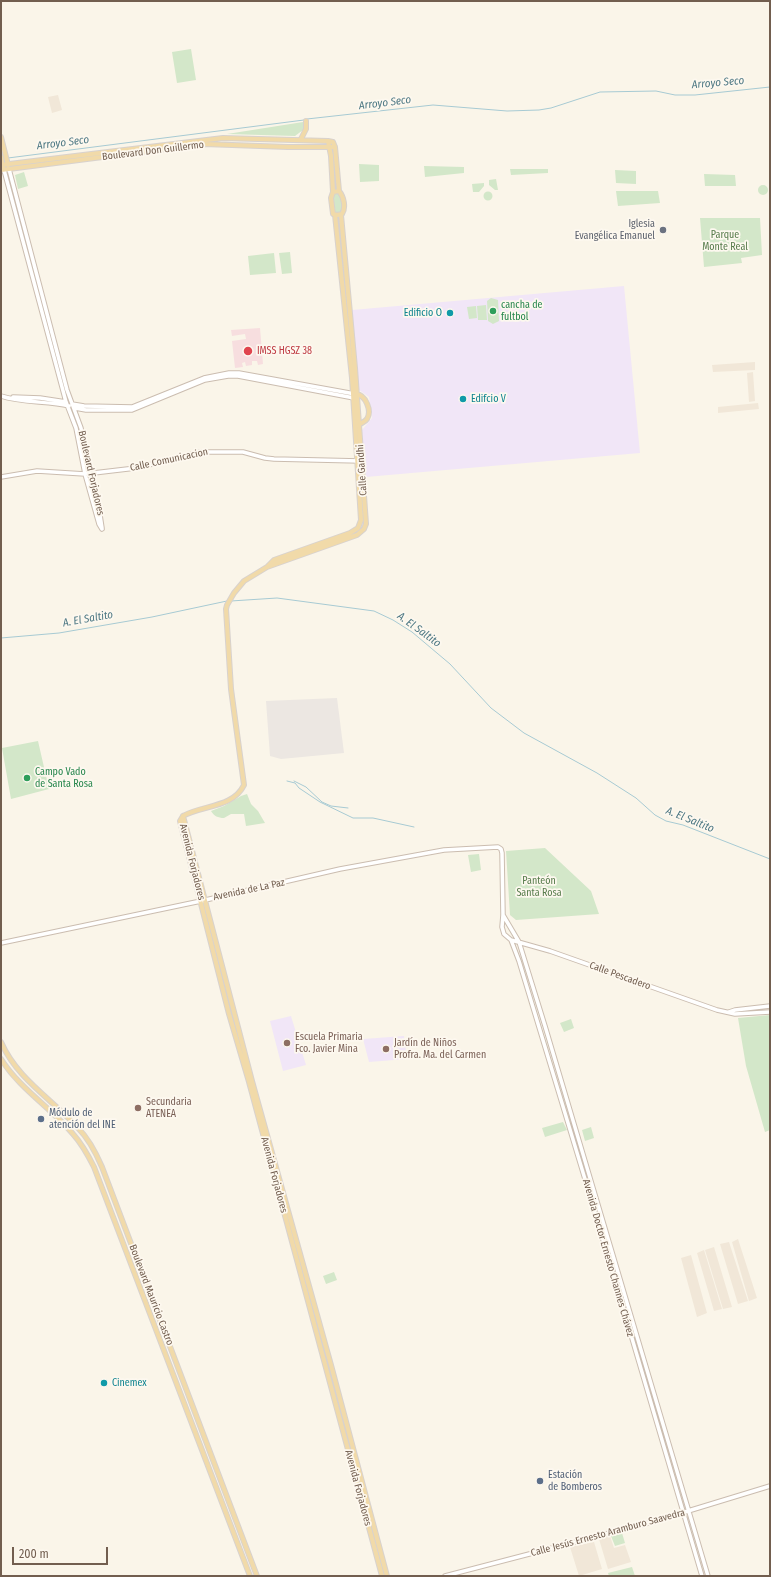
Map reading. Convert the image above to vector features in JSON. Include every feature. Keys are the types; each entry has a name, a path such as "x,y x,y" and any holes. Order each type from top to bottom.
{"main road":[{"path":"301,140 306,130 306,121"},
{"name":"Boulevard Forjadores","path":"1,137 4,166"},
{"name":"Boulevard Don Guillermo","path":"4,166 204,142 232,137 328,140 333,142 332,147 288,147 204,142"},
{"path":"332,147 339,191 342,195 344,210 341,215 347,306"},
{"path":"332,147 332,211 335,215 347,306"},
{"path":"333,192 339,191"},
{"path":"335,215 341,215"},
{"name":"Calle Gandhi","path":"183,816 211,808 226,801 239,792 244,785 231,689 227,605 241,584 251,576 267,567 352,538 362,533 364,529 366,518 359,461 347,306"},
{"path":"355,396 364,398 368,413 367,419 359,425"},
{"name":"Calle Gandhi","path":"355,396 359,425 359,461"},
{"name":"Avenida Forjadores","path":"183,816 252,1081 331,1365 387,1576"},
{"name":"Avenida Forjadores","path":"204,900 229,1014 255,1104 382,1576"},
{"name":"Boulevard Mauricio Castro","path":"1,1042 18,1070 79,1128 93,1147 117,1205 257,1576"},
{"name":"Boulevard Mauricio Castro","path":"1,1059 24,1087 61,1121 81,1143 94,1167 250,1576"},
{"path":"105,1196 112,1199 117,1205"}],"street":[{"name":"Boulevard Forjadores","path":"4,166 68,390 83,434 90,474 97,496 102,529 98,524 85,474 76,428 66,402 4,166"},
{"path":"1,396 12,399 55,403 68,406 132,407 204,378 228,373 239,373 355,396"},
{"path":"1,396 40,398 66,402 74,406"},
{"name":"Calle Comunicacion","path":"1,477 42,471 90,474 136,468 192,453 215,451 247,452 265,458 359,461"},
{"name":"Avenida de La Paz","path":"1,943 204,900 340,869 444,850 498,847"},
{"name":"Avenida Doctor Ernesto Channes Chávez","path":"498,847 502,853 503,932 511,940 519,961 567,1118 660,1438 684,1512 702,1576"},
{"name":"Avenida Doctor Ernesto Channes Chávez","path":"503,915 520,942 708,1576"},
{"name":"Calle Pescadero","path":"511,940 550,951 717,1010 729,1012"},
{"path":"729,1012 770,1006"},
{"path":"729,1012 735,1014 770,1012"},
{"name":"Calle Jesús Ernesto Aramburo Saavedra","path":"445,1576 689,1511 770,1486"}],"shaded area":[{"path":"58,95 62,110 52,113 48,97"},
{"path":"624,286 640,453 366,477 362,430 372,418 369,397 359,390 352,310"},
{"name":"IMSS HGSZ 38","path":"260,328 263,364 258,365 257,361 252,361 252,365 246,366 245,362 242,363 243,367 235,368 232,341 246,339 245,334 232,336 231,330"},
{"path":"755,362 755,370 713,372 712,365"},
{"path":"753,372 755,401 749,402 747,373"},
{"path":"758,403 759,409 718,413 718,407"},
{"path":"337,698 344,753 281,759 270,756 266,701"},
{"name":"Escuela Primaria Fco. Javier Mina","path":"291,1016 306,1065 283,1071 270,1021"},
{"name":"Jardín de Niños Profra. Ma. del Carmen","path":"404,1036 407,1059 369,1062 363,1039"},
{"path":"738,1239 757,1298 749,1301 732,1242"},
{"path":"729,1242 748,1301 738,1304 720,1244"},
{"path":"714,1247 732,1307 723,1309 705,1250"},
{"path":"704,1250 722,1309 714,1311 697,1253"},
{"path":"691,1255 707,1313 697,1317 681,1258"},
{"path":"610,1536 614,1548 625,1545 631,1562 608,1569 599,1539"},
{"path":"594,1542 602,1569 579,1576 570,1547"}],"green space":[{"path":"191,49 196,80 177,83 172,52"},
{"path":"303,122 303,130 295,136 227,134"},
{"path":"359,164 379,165 379,181 360,182"},
{"path":"424,166 464,167 464,173 425,177"},
{"path":"510,169 548,169 548,173 511,175"},
{"path":"615,170 636,171 636,184 616,183"},
{"path":"24,172 28,186 18,189 15,175"},
{"path":"704,174 735,175 736,186 705,186"},
{"path":"496,179 498,190 495,190 489,185 489,180"},
{"path":"484,183 484,186 479,192 473,192 472,184"},
{"path":"761,185 765,185 767,186 767,194 761,195 758,192 758,188"},
{"path":"336,191 341,194 343,210 341,213 334,213 332,196"},
{"path":"488,191 493,196 488,201 483,196"},
{"path":"616,191 658,191 660,203 618,206"},
{"name":"Parque Monte Real","path":"700,218 760,218 762,255 741,258 742,263 704,267"},
{"path":"290,252 292,273 282,274 279,253"},
{"path":"274,253 276,273 250,275 248,256"},
{"name":"cancha de fultbol","path":"491,298 498,300 499,321 493,324 488,321 487,301"},
{"path":"486,305 487,320 478,320 477,306"},
{"path":"476,306 477,318 469,319 467,307"},
{"name":"Campo Vado de Santa Rosa","path":"38,741 49,789 11,799 2,748"},
{"path":"247,794 251,804 258,811 265,823 246,826 244,814 231,814 222,818 218,817 211,811 224,806"},
{"name":"Panteón Santa Rosa","path":"545,848 591,891 599,914 516,920 510,915 506,851"},
{"path":"479,854 481,870 471,872 468,855"},
{"path":"770,1015 770,1130 765,1132 746,1066 738,1018"},
{"path":"571,1019 574,1028 564,1032 560,1023"},
{"path":"563,1122 567,1130 545,1137 542,1128"},
{"path":"591,1127 594,1138 585,1141 582,1130"},
{"path":"334,1272 337,1280 326,1284 323,1276"},
{"path":"622,1533 625,1543 615,1546 611,1536"},
{"path":"632,1567 635,1576 609,1576 608,1573"}],"waterway":[{"name":"Arroyo Seco","path":"307,119 433,105 507,111 539,110 551,108 600,92 656,91 675,95 695,95 770,87"},
{"name":"Arroyo Seco","path":"8,158 304,120"},
{"name":"A. El Saltito","path":"231,601 277,598 374,611 393,620 412,632 450,664 491,708 524,733 597,773 636,798 655,815 666,821 683,825 770,859"},
{"name":"A. El Saltito","path":"1,638 59,633 152,617 227,601"},
{"path":"287,781 295,783 299,788 320,802 353,818 373,818 414,827"},
{"path":"294,781 306,787 322,802 331,806 348,808"}],"place":[{"name":"Iglesia Evangélica Emanuel","path":"663,230"},
{"name":"cancha de fultbol","path":"493,311"},
{"name":"Edificio O","path":"450,313"},
{"name":"IMSS HGSZ 38","path":"248,351"},
{"name":"Edifcio V","path":"463,399"},
{"name":"Campo Vado de Santa Rosa","path":"27,778"},
{"name":"Escuela Primaria Fco. Javier Mina","path":"287,1043"},
{"name":"Jardín de Niños Profra. Ma. del Carmen","path":"386,1049"},
{"name":"Secundaria ATENEA","path":"138,1108"},
{"name":"Módulo de atención del INE","path":"41,1119"},
{"name":"Cinemex","path":"104,1383"},
{"name":"Estación de Bomberos","path":"540,1481"}]}
